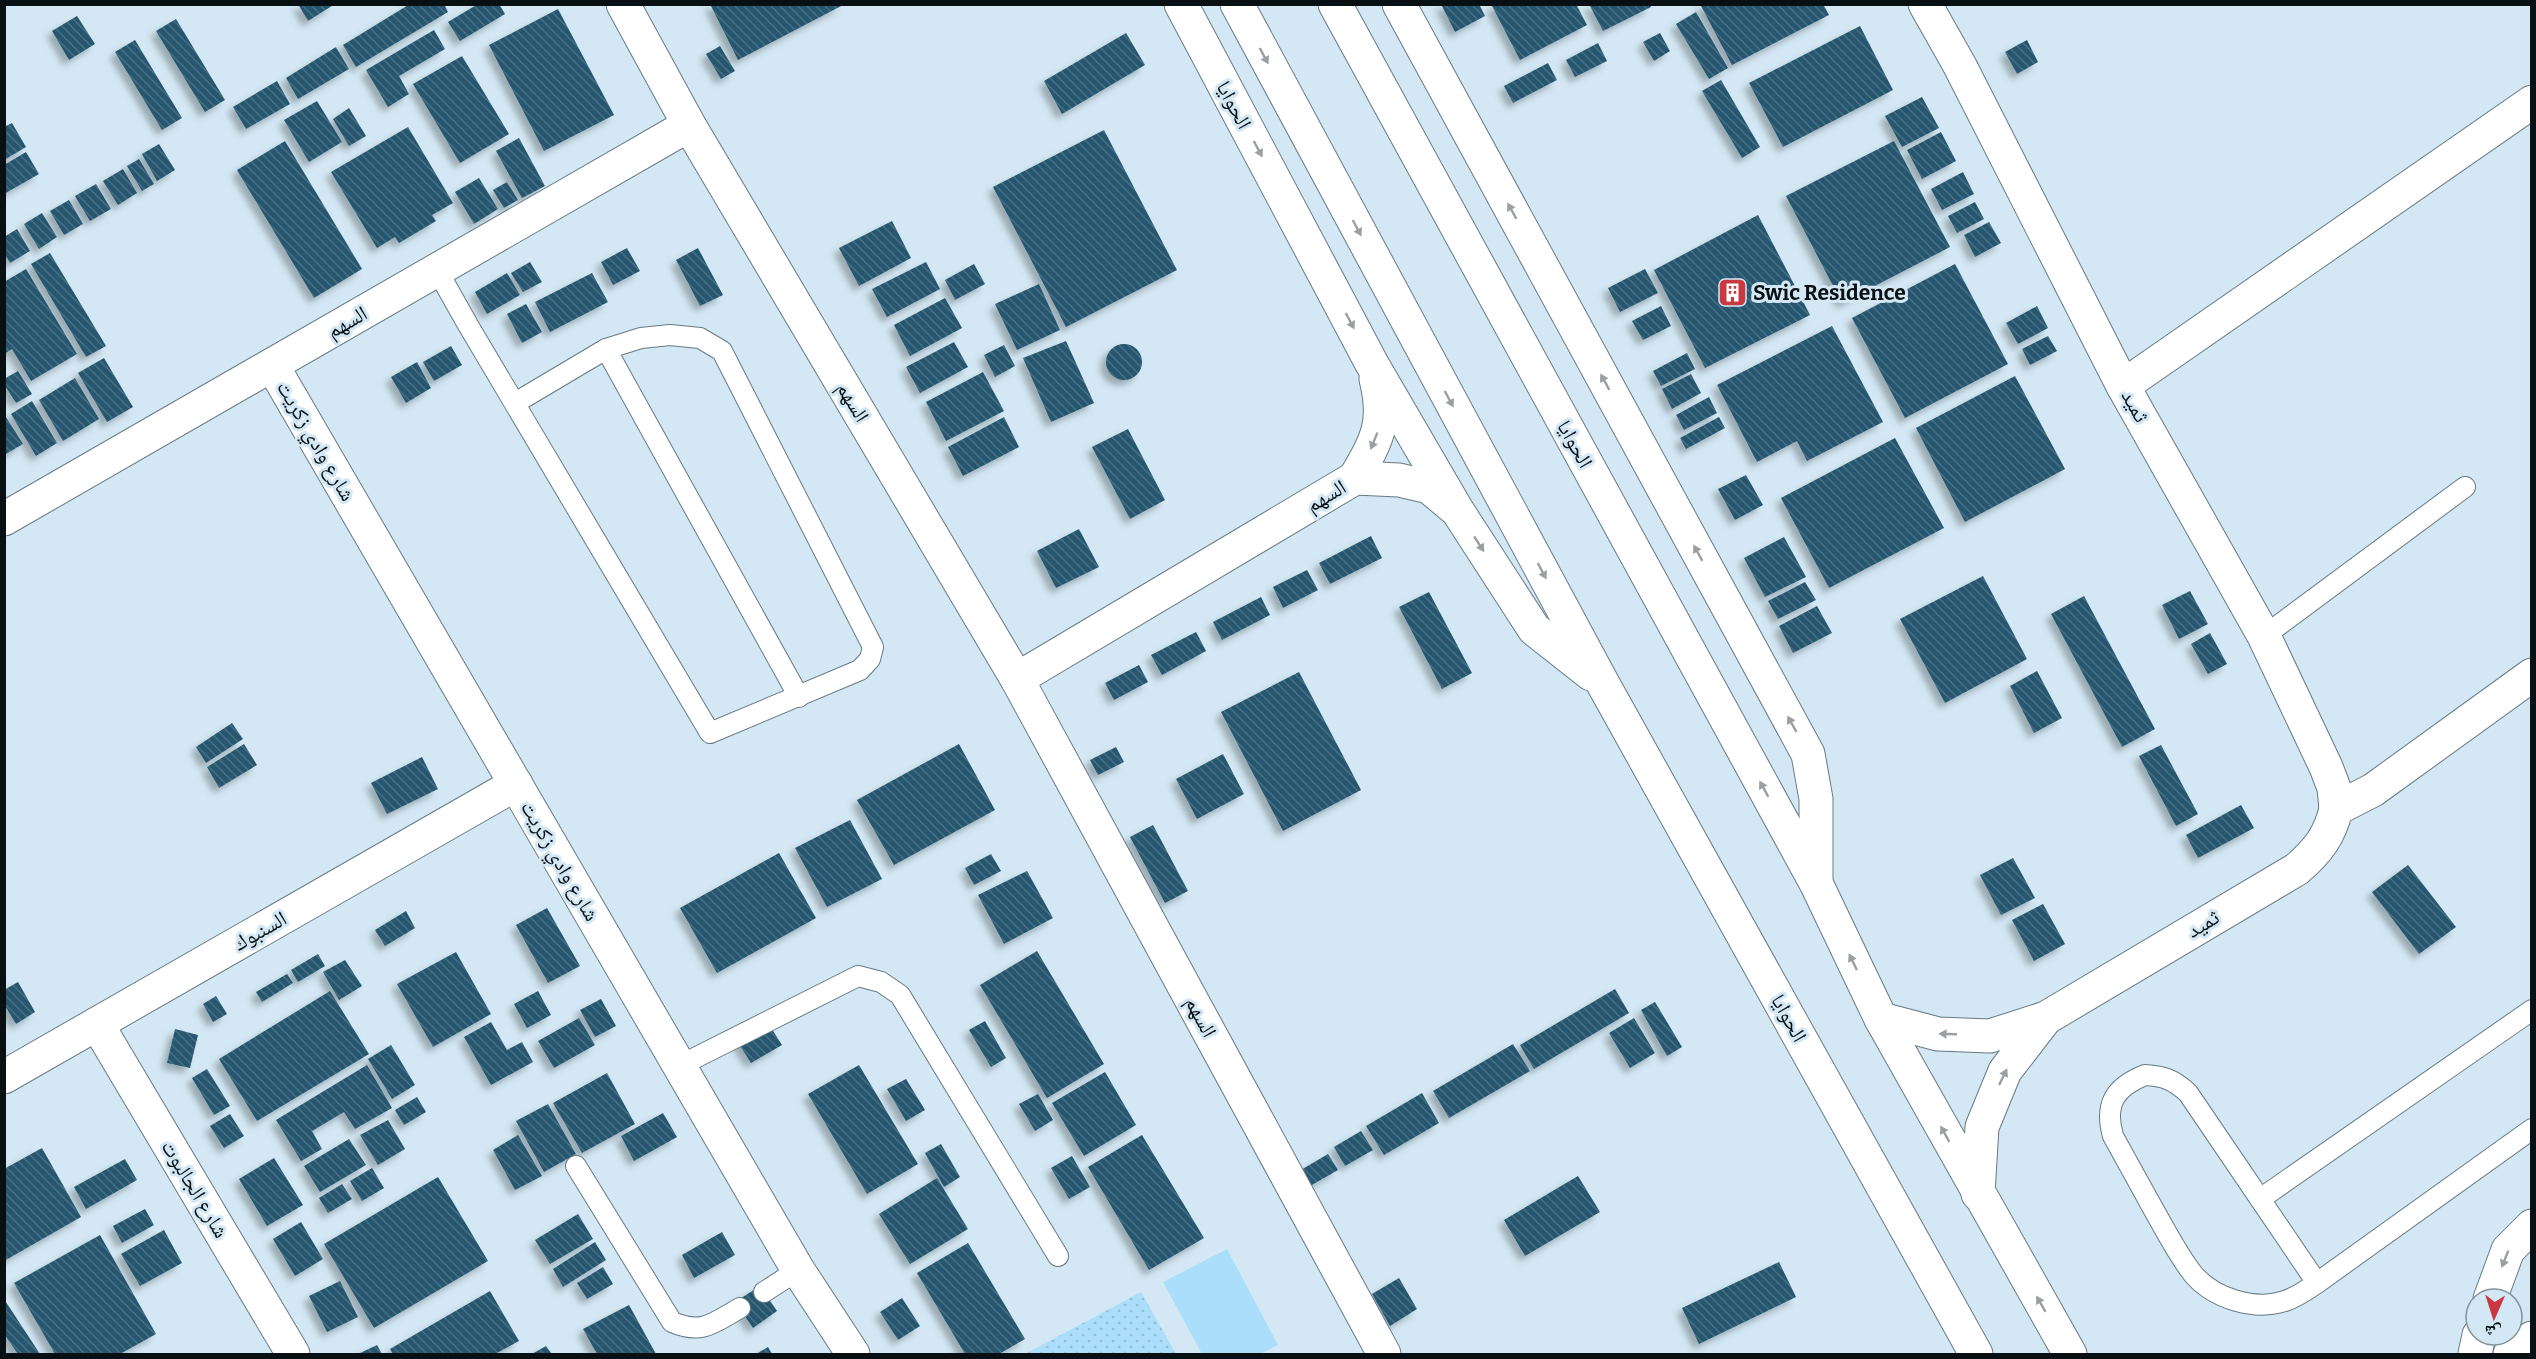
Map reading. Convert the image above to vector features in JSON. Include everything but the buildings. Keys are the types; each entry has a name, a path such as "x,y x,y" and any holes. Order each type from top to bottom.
{"street":[{"name":"السهم","path":"622,4 689,125 1017,679 1384,1354"},
{"name":"الحوايا","path":"1181,4 1372,364 1457,510 1534,629 1602,682"},
{"name":"الحوايا","path":"1237,4 1602,682 1976,1354"},
{"name":"الحوايا","path":"1335,4 1816,883 1881,1019 2070,1354"},
{"name":"الحوايا","path":"1399,4 1808,754 1816,799 1816,883"},
{"name":"ثميد","path":"1881,1019 1938,1034 1990,1036 2046,1018 2297,869 2323,843 2333,825 2336,809 2334,788 2326,767 2264,636 2123,386 1960,66 1925,4"},
{"path":"2123,386 2532,102"},
{"name":"السهم","path":"4,519 689,125"},
{"name":"السهم","path":"1017,679 1355,478 1377,438 1382,402 1372,364"},
{"name":"شارع وادي زكريت","path":"272,365 798,1270 853,1354"},
{"name":"السهم","path":"1355,478 1399,480 1429,487 1457,510"},
{"path":"2336,809 2373,790 2532,675"},
{"name":"السنبوك","path":"4,1077 516,784"},
{"name":"ثميد","path":"1978,1194 1982,1127 2005,1071 2046,1018"},
{"name":"شارع الجالبوت","path":"97,1024 293,1354"},
{"path":"2494,1287 2508,1250 2532,1226"},
{"path":"2510,1354 2532,1338"}],"lane":[{"path":"437,270 515,403 710,734 860,670 870,659 873,647 722,351 700,338 670,335 641,338 606,349 515,403"},
{"path":"606,349 800,697"},
{"path":"2264,636 2466,487"},
{"path":"679,1066 858,976 881,982 900,995 1058,1256"},
{"path":"2260,1199 2532,1010"},
{"path":"2317,1283 2188,1093 2176,1082 2162,1076 2145,1075 2119,1090 2110,1105 2109,1120 2113,1136 2175,1247 2194,1276 2226,1298 2264,1305 2283,1301 2317,1283 2532,1129"},
{"path":"576,1166 672,1322 688,1329 704,1329 740,1308"},
{"path":"764,1292 798,1270"}],"shaded area":[{"path":"1227,1249 1278,1345 1260,1354 1202,1354 1163,1282"},
{"path":"1141,1292 1176,1354 1025,1354"}],"place":[{"name":"Swic Residence","path":"1732,293"}]}
